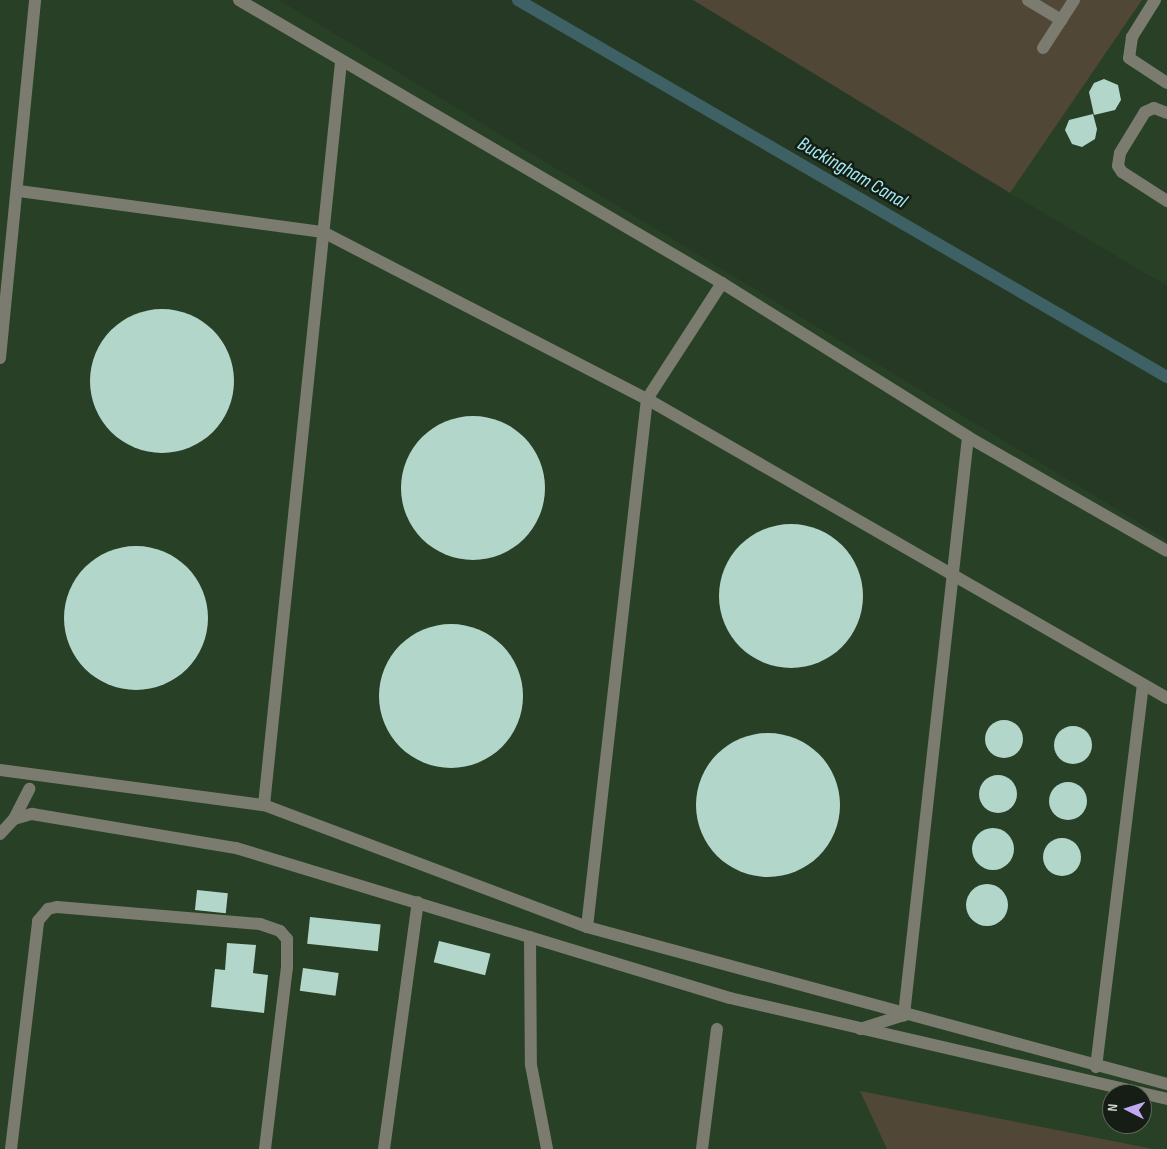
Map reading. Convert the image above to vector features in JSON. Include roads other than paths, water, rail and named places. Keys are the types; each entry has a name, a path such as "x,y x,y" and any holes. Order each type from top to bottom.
{"street":[{"path":"0,358 4,290 19,192 35,0"},
{"path":"239,0 341,62 722,283 968,437 1167,551"},
{"path":"1028,0 1061,20"},
{"path":"1044,48 1074,0"},
{"path":"1155,0 1132,37 1129,58 1167,83"},
{"path":"264,805 341,62"},
{"path":"1167,112 1154,108 1145,112 1120,153 1118,166 1122,172 1167,202"},
{"path":"19,192 323,232 647,399 1167,698"},
{"path":"587,926 647,399 722,283"},
{"path":"904,1016 968,437"},
{"path":"1080,1079 1096,1067 1144,685"},
{"path":"0,770 264,805 587,926 904,1016 1167,1084"},
{"path":"0,834 14,819 28,789"},
{"path":"14,819 32,814 61,816 236,848 730,998 1102,1084"},
{"path":"384,1149 418,902"},
{"path":"11,1149 38,921 48,909 57,907 260,924 283,935 287,967 265,1149"},
{"path":"530,937 531,1065 547,1149"},
{"path":"860,1029 904,1016"},
{"path":"702,1149 717,1029"},
{"path":"1096,1067 1115,1084"},
{"path":"1152,1096 1167,1099"}],"waterway":[{"name":"Buckingham Canal","path":"518,0 1167,377"}]}
